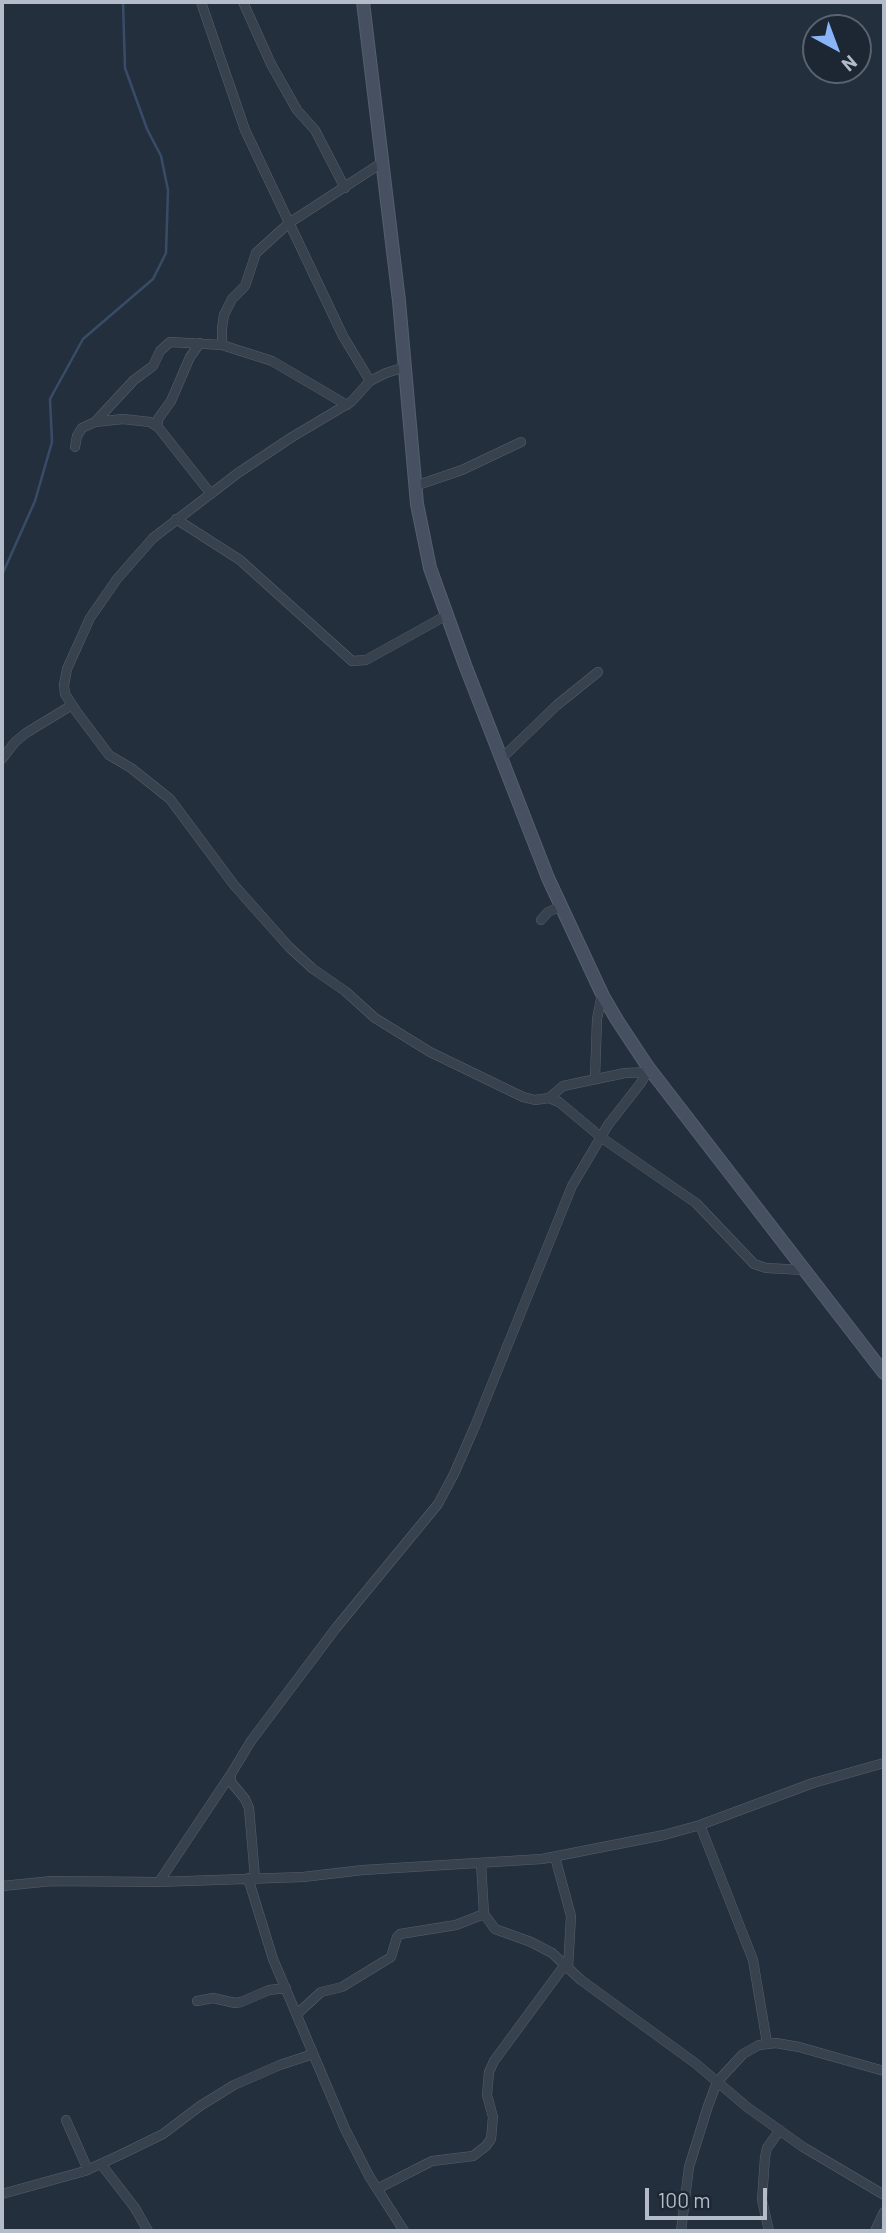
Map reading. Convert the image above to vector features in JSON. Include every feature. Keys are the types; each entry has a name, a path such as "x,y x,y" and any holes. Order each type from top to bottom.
{"street":[{"path":"201,2 245,130 343,336 370,381"},
{"path":"243,2 276,74 297,110 316,130 345,188"},
{"path":"363,2 383,162 415,486 430,568 501,759 602,994 649,1072 884,1373"},
{"path":"222,345 224,315 232,299 245,286 256,253 289,223 383,162"},
{"path":"95,422 134,380 153,366 158,354 168,343 222,345 272,361 346,405"},
{"path":"158,427 158,419 171,401 190,356 200,344"},
{"path":"405,367 370,381 346,405 292,437 153,538 101,600 90,618 67,669 64,685 72,705 109,755 131,768 170,799 234,885 302,959 345,990 375,1018 430,1052 523,1097 535,1100 549,1098 563,1086 625,1073 649,1072"},
{"path":"75,447 82,428 95,422 123,419 150,422 158,427 211,494"},
{"path":"415,486 462,470 521,442"},
{"path":"176,519 240,560 352,661 366,660 447,615"},
{"path":"501,759 557,705 598,672"},
{"path":"2,759 26,733 72,705"},
{"path":"541,920 548,912 562,906"},
{"path":"595,1079 597,1019 602,994"},
{"path":"159,1882 251,1741 336,1628 438,1504 475,1426 572,1185 608,1125 649,1072"},
{"path":"549,1098 569,1108 602,1138 696,1203 754,1264 766,1268 804,1270"},
{"path":"2,1886 52,1881 159,1882 303,1877 363,1870 555,1857 700,1825 813,1783 884,1763"},
{"path":"231,1774 231,1782 249,1808 251,1878 269,1946 345,2129 377,2189 404,2231"},
{"path":"700,1825 752,1960 768,2043"},
{"path":"377,2189 426,2163 473,2156 491,2139 493,2117 487,2095 489,2072 499,2054 566,1967 572,1916 555,1857"},
{"path":"481,1863 484,1914 495,1929 538,1946 559,1958 566,1967 780,2130 884,2195"},
{"path":"297,2014 320,1992 342,1986 391,1958 400,1934 456,1925 484,1914"},
{"path":"197,2001 213,1998 235,2003 270,1990 286,1988"},
{"path":"681,2231 691,2157 717,2082 743,2053 768,2043 799,2047 884,2071"},
{"path":"2,2194 101,2164 154,2139 234,2085 280,2064 313,2054"},
{"path":"65,2120 88,2169"},
{"path":"769,2231 762,2200 765,2157 767,2148 780,2130"},
{"path":"101,2164 135,2208 148,2231"},
{"path":"875,2231 884,2212"}],"waterway":[{"path":"2,575 35,501 52,442 50,399 83,339 153,279 166,253 168,190 161,156 147,129 125,68 123,2"}]}
